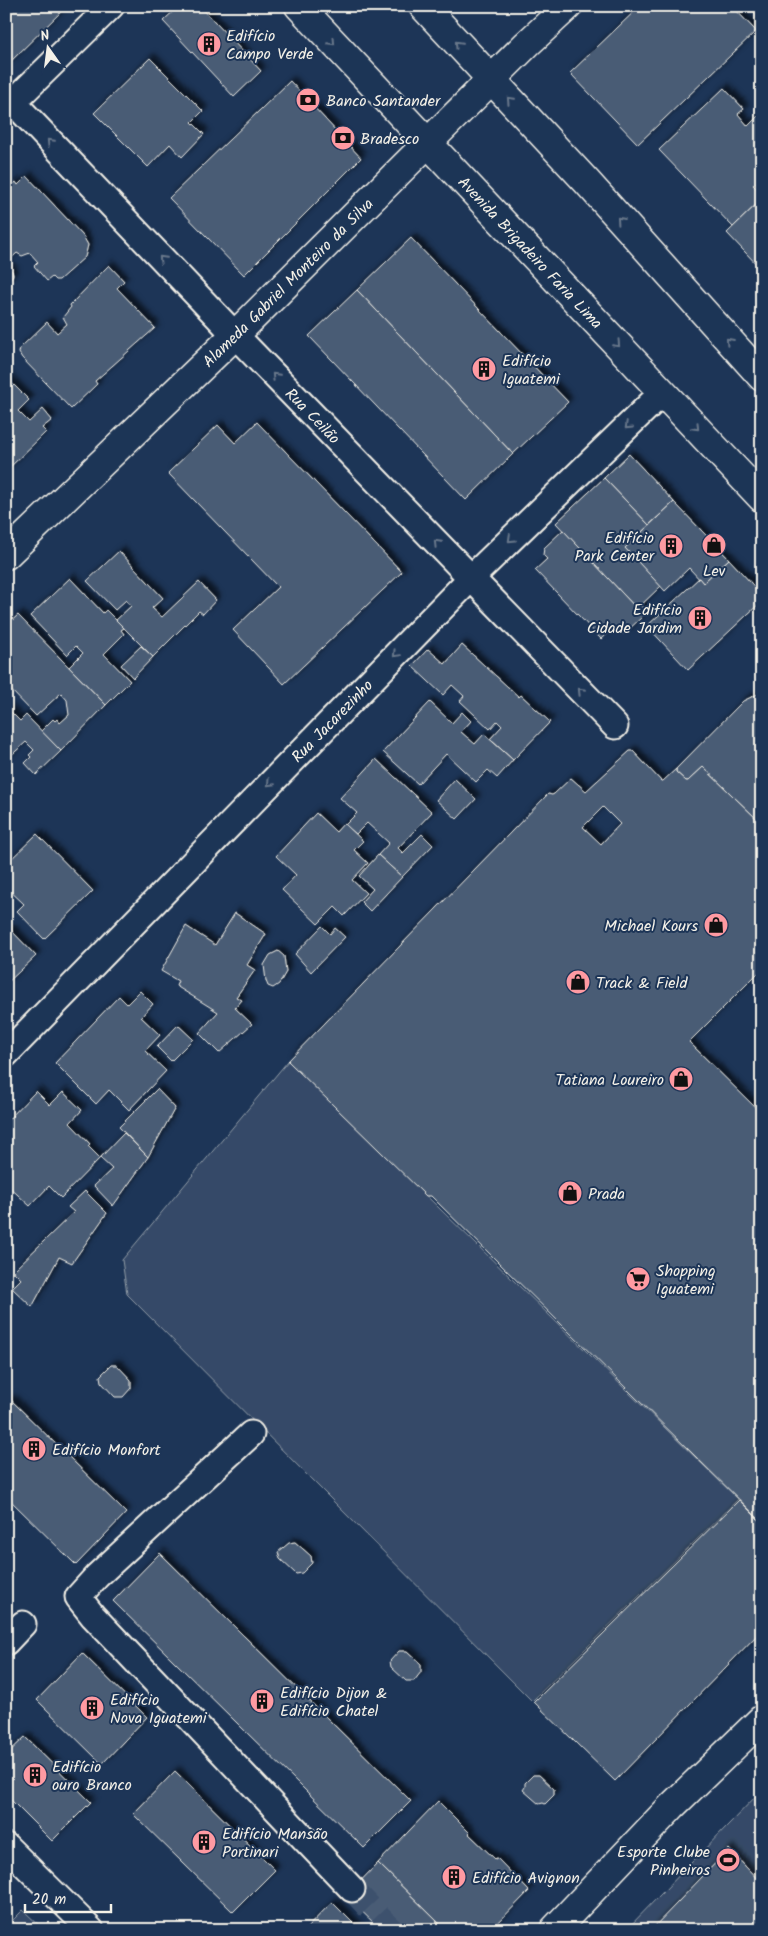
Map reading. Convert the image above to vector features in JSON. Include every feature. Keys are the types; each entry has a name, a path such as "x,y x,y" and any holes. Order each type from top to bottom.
{"main road":[{"name":"Avenida Brigadeiro Faria Lima","path":"298,6 762,498"},
{"path":"423,6 587,182 762,377"},
{"name":"Alameda Gabriel Monteiro da Silva","path":"6,555 235,335 568,6"},
{"path":"554,1930 672,1806 762,1719"}],"street":[{"path":"10,106 111,6"},
{"name":"Rua Ceilão","path":"10,106 615,726"},
{"name":"Rua Jacarezinho","path":"6,1054 471,578 663,392"},
{"path":"251,1434 96,1576 78,1597 93,1616 352,1889"},
{"path":"6,1846 91,1930"}],"shaded area":[{"path":"288,1061 738,1499 532,1701 127,1294 122,1260"},
{"name":"Esporte Clube Pinheiros","path":"762,1790 762,1930 626,1930"},
{"path":"23,1910 44,1930 6,1930 6,1927"}],"building":[{"path":"6,6 67,6 6,66"},
{"name":"Edifício Campo Verde","path":"179,6 200,6 261,71 234,97 163,21"},
{"path":"640,6 732,6 756,31 638,144 570,73"},
{"path":"150,58 203,111 192,122 204,134 182,157 170,144 148,167 94,113"},
{"path":"290,81 361,158 244,275 169,198"},
{"path":"724,88 744,109 738,114 748,126 758,116 762,120 762,177 753,185 762,194 762,199 733,227 659,150"},
{"path":"27,176 83,236 88,245 85,257 59,280 55,280 52,277 47,281 34,266 38,262 30,253 22,256 17,253 6,263 6,191 16,182 18,185"},
{"path":"762,199 762,270 727,233"},
{"name":"Edifício Iguatemi","path":"411,238 568,402 513,454 357,290"},
{"path":"6,265 13,275 6,284"},
{"path":"109,265 124,281 117,288 155,328 95,381 97,384 71,409 22,358 19,353 20,348 47,322 57,333 67,324 63,317 71,307 70,305"},
{"path":"357,290 513,454 466,500 309,336"},
{"path":"6,377 29,400 18,411 29,422 43,409 52,420 42,428 46,432 6,471"},
{"path":"257,422 402,572 284,684 233,630 278,587 168,473 218,425 235,443"},
{"path":"629,454 674,502 649,525 604,478"},
{"path":"604,478 649,525 625,548 661,586 637,609 556,523"},
{"name":"Edifício Park Center","path":"674,502 729,559 703,583 689,568 665,591 625,548"},
{"path":"563,530 637,609 641,605 643,608 643,616 624,634 618,632 614,627 601,639 535,570 547,559 543,555 544,548"},
{"path":"119,551 163,598 152,608 162,617 199,582 216,600 203,614 199,611 153,657 116,620 131,606 126,600 115,610 87,581"},
{"name":"Edifício Cidade Jardim","path":"729,559 762,595 762,601 688,670 647,626 699,578 703,583"},
{"path":"70,578 103,613 106,610 124,628 121,630 124,634 104,654 130,681 106,705 69,667 83,653 76,646 67,655 30,616"},
{"path":"18,615 106,705 61,751 41,731 53,719 55,721 57,719 60,723 69,715 67,700 61,693 36,716 6,685 6,626"},
{"path":"462,645 519,697 521,695 550,722 513,760 490,739 502,726 497,721 490,729 460,701 464,696 452,685 443,695 412,666 428,649 445,664"},
{"path":"141,646 153,657 133,678 121,665"},
{"path":"762,692 762,824 703,767 688,781 676,772 676,769 743,701"},
{"path":"430,702 452,723 462,712 471,721 461,732 475,744 484,734 513,760 497,778 488,770 476,782 446,754 418,784 383,752"},
{"path":"6,707 20,721 26,715 61,751 36,775 25,763 31,757 29,755 34,750 26,742 6,760"},
{"name":"Shopping Iguatemi","path":"630,751 633,751 661,781 676,769 676,772 688,781 703,767 762,824 762,969 689,1042 762,1114 762,1522 431,1196 426,1196 288,1061 548,794 554,794 571,778 586,791","holes":["603,807 620,824 601,844 583,827"]},
{"path":"376,759 432,812 398,848 403,853 422,834 433,845 402,877 378,855 389,843 367,823 356,834 345,825 357,813 340,798"},
{"path":"455,779 476,799 457,819 436,800"},
{"path":"316,813 336,832 344,823 363,841 354,850 368,863 352,880 366,893 344,916 335,907 318,924 282,890 296,875 276,856"},
{"path":"37,834 93,891 44,939 17,911 24,904 6,887 6,864"},
{"path":"378,855 402,877 370,911 361,902 373,889 359,876"},
{"path":"235,913 266,934 247,965 255,970 236,997 242,1000 235,1008 252,1024 219,1053 199,1033 218,1012 176,986 178,981 161,971 186,926 215,945"},
{"path":"322,926 330,934 335,928 345,937 311,972 295,954"},
{"path":"9,928 36,956 6,984 6,930"},
{"path":"278,951 284,956 286,972 279,984 273,988 268,986 266,981 264,965 270,955"},
{"path":"140,991 153,1004 141,1017 160,1035 145,1051 166,1071 129,1110 109,1090 96,1104 55,1063 119,996 127,1004"},
{"path":"178,1025 193,1039 171,1061 157,1047"},
{"path":"157,1089 175,1108 148,1157 119,1127"},
{"path":"36,1091 50,1105 63,1092 82,1110 70,1123 90,1144 88,1146 100,1158 61,1198 49,1186 30,1206 6,1184 6,1122"},
{"path":"124,1133 148,1157 113,1206 94,1186 112,1169 100,1158"},
{"path":"85,1191 107,1213 72,1263 59,1257 32,1307 12,1288 21,1279 13,1271 74,1212 68,1207"},
{"path":"111,1365 117,1365 131,1380 131,1388 123,1397 115,1397 101,1382 100,1376"},
{"name":"Edifício Monfort","path":"10,1399 126,1513 76,1565 6,1496 6,1402"},
{"path":"739,1500 762,1523 762,1630 615,1781 534,1702"},
{"path":"295,1542 311,1556 312,1563 302,1573 296,1574 280,1559 278,1552 289,1543"},
{"name":"Edifício Dijon & Edifício Chatel","path":"160,1553 411,1801 364,1848 113,1601"},
{"path":"399,1651 407,1651 421,1664 421,1672 414,1681 406,1681 391,1667 390,1661"},
{"name":"Edifício Nova Iguatemi","path":"82,1653 147,1717 102,1764 37,1700"},
{"name":"Edifício ouro Branco","path":"25,1737 91,1802 52,1841 6,1795 6,1755"},
{"name":"Edifício Mansão Portinari","path":"175,1771 275,1870 233,1912 133,1814"},
{"path":"533,1775 539,1775 554,1789 554,1795 545,1804 539,1804 523,1790 525,1783"},
{"name":"Edifício Avignon","path":"438,1801 469,1834 495,1859 497,1858 529,1891 491,1930 446,1930 378,1863"},
{"path":"729,1849 762,1884 762,1930 651,1930"},
{"path":"378,1863 445,1930 381,1930 346,1896"},
{"path":"332,1902 360,1930 305,1930"}],"tunnel":[{"path":"352,1889 391,1930"}],"place":[{"name":"Edifício Campo Verde","path":"209,44"},
{"name":"Banco Santander","path":"308,100"},
{"name":"Bradesco","path":"343,138"},
{"name":"Edifício Iguatemi","path":"484,369"},
{"name":"Lev","path":"714,545"},
{"name":"Edifício Park Center","path":"671,546"},
{"name":"Edifício Cidade Jardim","path":"700,618"},
{"name":"Michael Kours","path":"716,925"},
{"name":"Track & Field","path":"578,982"},
{"name":"Tatiana Loureiro","path":"681,1079"},
{"name":"Prada","path":"570,1193"},
{"name":"Shopping Iguatemi","path":"638,1279"},
{"name":"Edifício Monfort","path":"34,1449"},
{"name":"Edifício Dijon & Edifício Chatel","path":"262,1701"},
{"name":"Edifício Nova Iguatemi","path":"92,1708"},
{"name":"Edifício ouro Branco","path":"35,1775"},
{"name":"Edifício Mansão Portinari","path":"204,1842"},
{"name":"Esporte Clube Pinheiros","path":"728,1860"},
{"name":"Edifício Avignon","path":"454,1877"}]}
